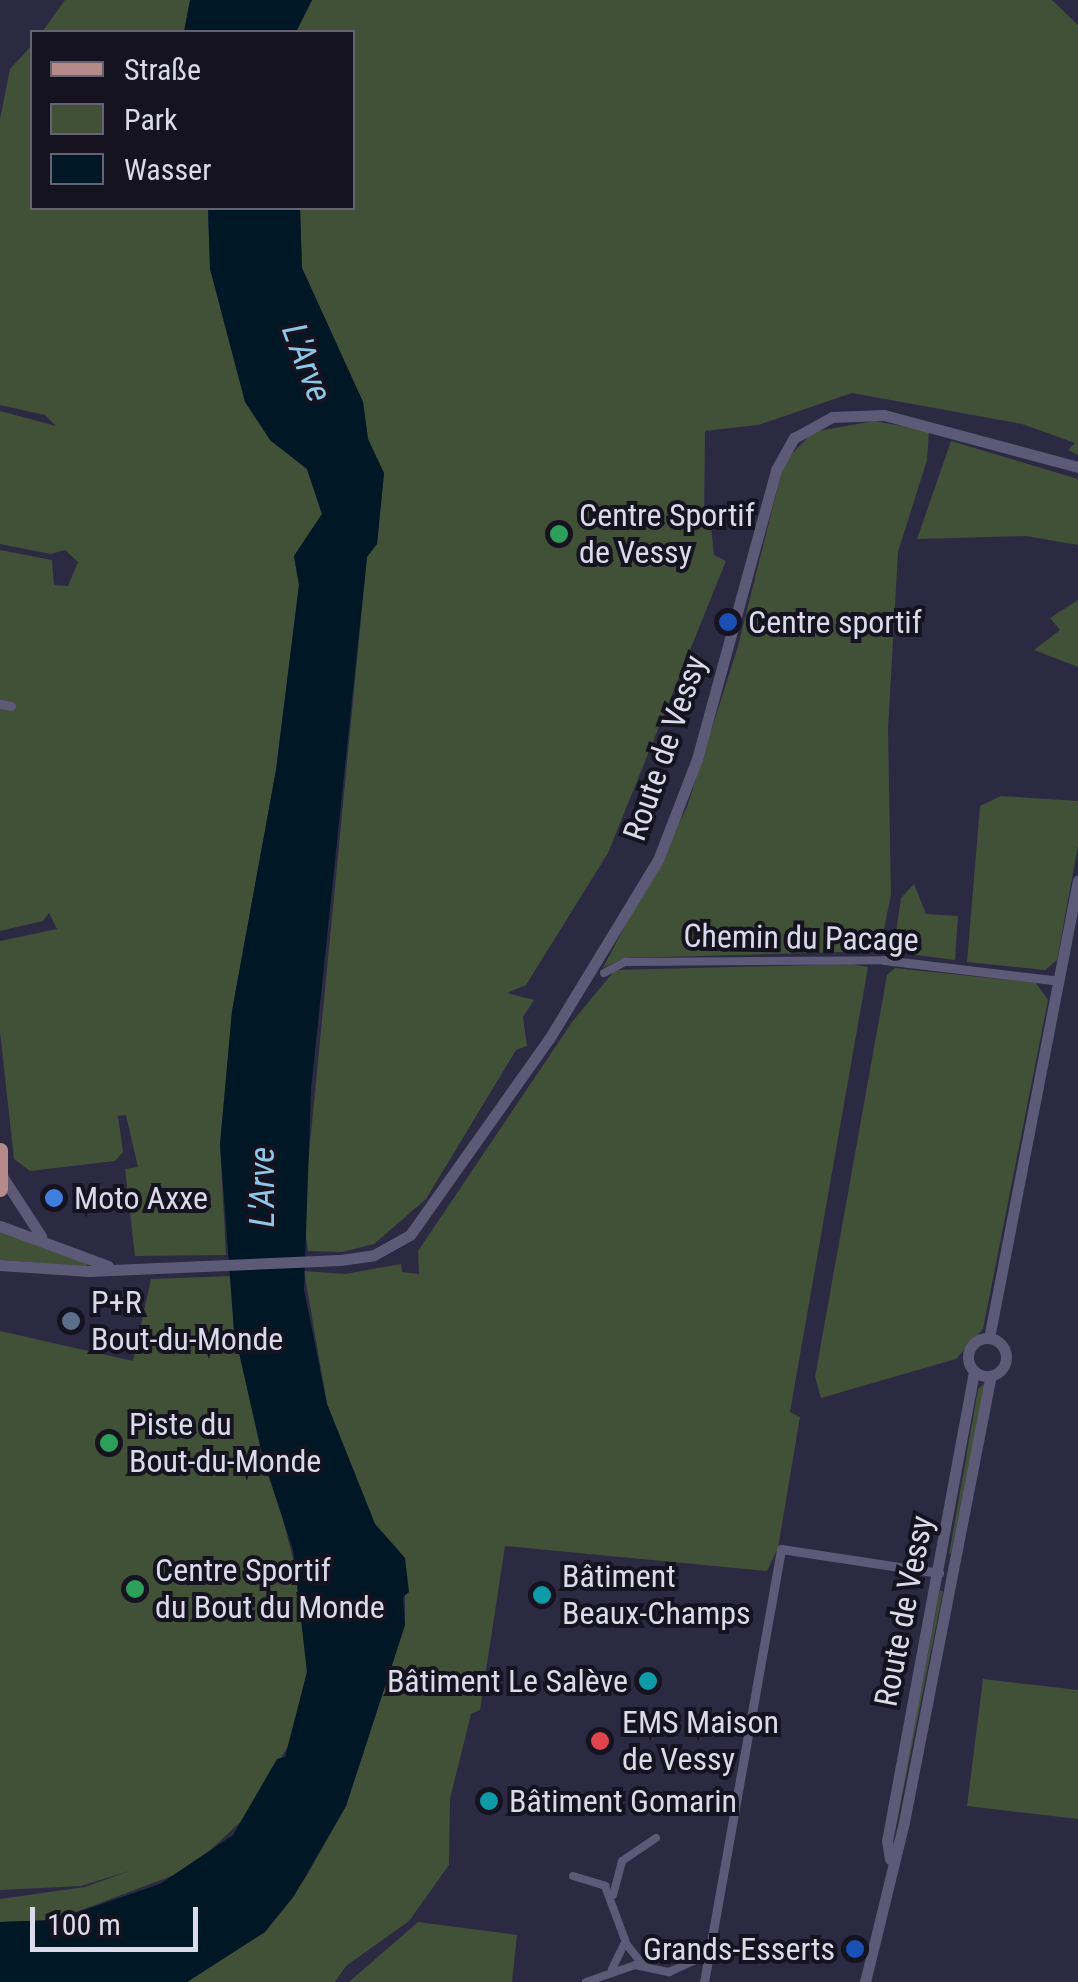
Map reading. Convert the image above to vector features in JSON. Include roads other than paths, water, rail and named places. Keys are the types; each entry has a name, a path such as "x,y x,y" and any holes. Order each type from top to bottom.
{"main road":[{"path":"0,1150 1,1182"}],"street":[{"name":"Route de Vessy","path":"112,1267 340,1260 393,1246 432,1213 650,873 697,759 776,470 794,438 832,417 884,415 1078,467"},
{"path":"0,704 12,706"},
{"path":"989,1338 1002,1344 1006,1358 991,1376 974,1372 969,1350 989,1338 1078,881"},
{"name":"Chemin du Pacage","path":"604,973 625,962 884,960 1059,981"},
{"path":"1,1182 40,1236"},
{"path":"0,1226 40,1236 112,1267"},
{"path":"0,1265 112,1267"},
{"name":"Route de Vessy","path":"944,1575 974,1372"},
{"name":"Route de Vessy","path":"865,1982 890,1860 887,1841 991,1376"},
{"path":"704,1982 780,1549 944,1575"},
{"path":"590,1879 617,1868 656,1838"},
{"path":"617,1868 614,1900 624,1938 643,1965"},
{"path":"573,1876 590,1879 614,1900"},
{"path":"611,1970 621,1960 624,1938"},
{"path":"586,1982 611,1970 643,1965 669,1972 711,1953"}],"water":[{"path":"190,0 312,0 297,30 184,30"},
{"name":"L'Arve","path":"208,210 300,210 302,268 363,402 368,439 384,473 377,544 367,557 311,1089 304,1290 327,1404 375,1524 405,1558 409,1592 403,1597 405,1625 346,1806 294,1896 265,1932 187,1982 0,1982 0,1922 55,1920 160,1884 233,1835 277,1759 285,1757 307,1672 293,1550 263,1459 234,1331 220,1145 232,1011 276,770 299,585 294,556 322,514 307,469 270,440 245,402 210,269"}],"place":[{"name":"Centre Sportif de Vessy","path":"559,534"},
{"name":"Centre sportif","path":"728,622"},
{"name":"Moto Axxe","path":"54,1198"},
{"name":"P+R Bout-du-Monde","path":"71,1321"},
{"name":"Piste du Bout-du-Monde","path":"109,1443"},
{"name":"Centre Sportif du Bout du Monde","path":"135,1589"},
{"name":"Bâtiment Beaux-Champs","path":"542,1595"},
{"name":"Bâtiment Le Salève","path":"648,1681"},
{"name":"EMS Maison de Vessy","path":"600,1741"},
{"name":"Bâtiment Gomarin","path":"489,1801"},
{"name":"Grands-Esserts","path":"855,1949"}]}
